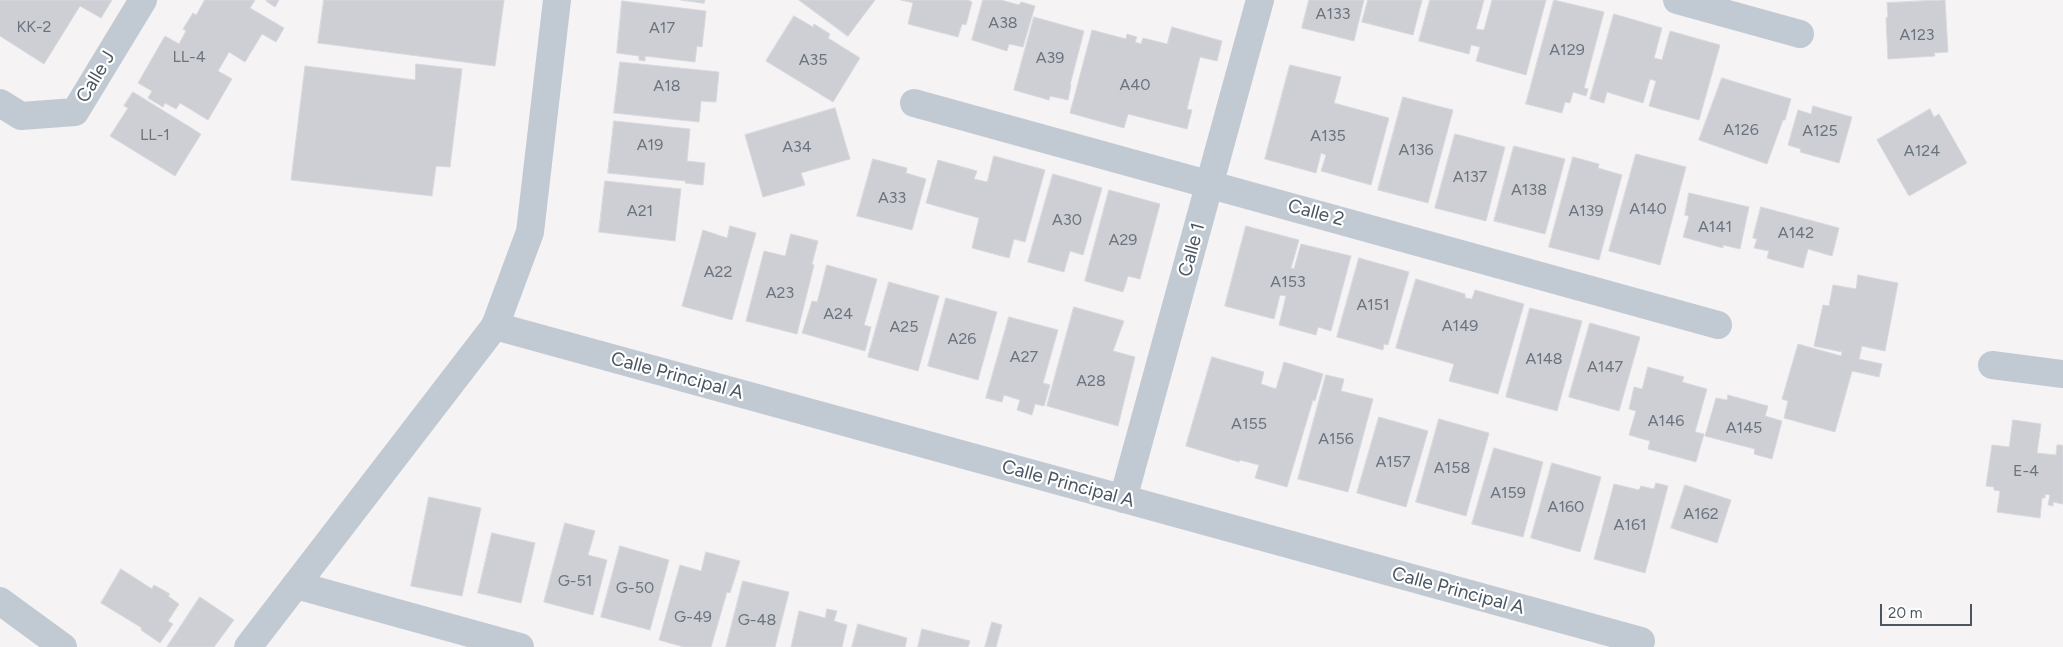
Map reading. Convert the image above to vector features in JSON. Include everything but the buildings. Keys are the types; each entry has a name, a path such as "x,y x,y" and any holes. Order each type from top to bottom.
{"street":[{"name":"Calle J","path":"0,103 21,116 75,112 143,0"},
{"path":"248,647 495,326 530,232 557,0"},
{"name":"Calle 1","path":"1123,499 1260,0"},
{"path":"1677,0 1800,34"},
{"name":"Calle 2","path":"914,103 1718,324"},
{"name":"Calle Principal A","path":"495,326 1641,641"},
{"path":"1992,365 2063,374"},
{"path":"296,585 520,647"},
{"path":"0,601 63,647"}]}
